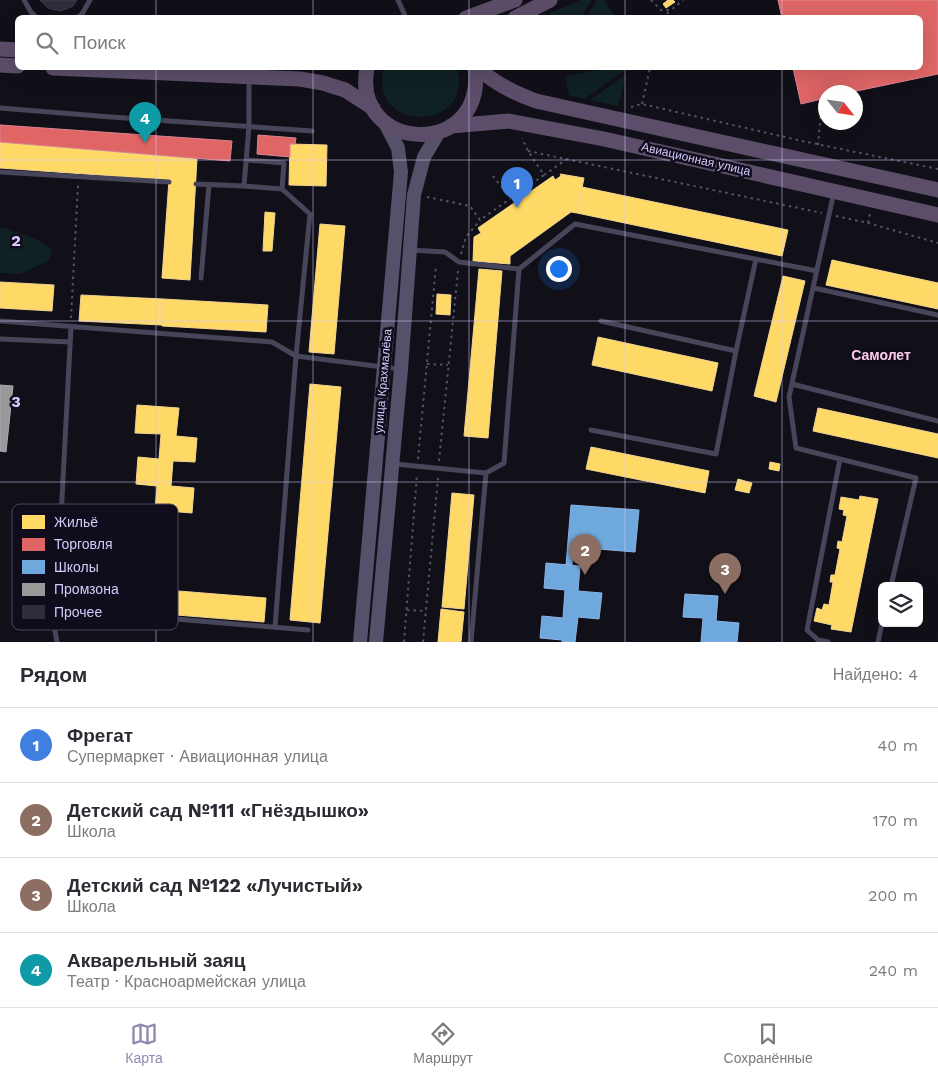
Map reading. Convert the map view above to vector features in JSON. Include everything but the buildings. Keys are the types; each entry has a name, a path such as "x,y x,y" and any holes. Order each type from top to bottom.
{"main road":[{"path":"474,15 515,0"},
{"path":"521,15 550,0"},
{"path":"0,49 15,50"},
{"path":"0,65 15,66"},
{"path":"102,70 300,79 323,83 345,90 373,108"},
{"path":"367,70 365,77 367,93 373,108 385,123"},
{"path":"445,129 464,114 473,99 476,70"},
{"name":"Авиационная улица","path":"479,70 513,93 536,101 938,190"},
{"name":"Авиационная улица","path":"385,123 402,132 420,135 445,129 509,121 613,141 938,215"},
{"name":"улица Крахмалёва","path":"360,642 401,172 398,148 385,123"},
{"name":"улица Крахмалёва","path":"376,642 414,195 424,157 445,129"}],"lane":[{"path":"24,0 34,15"},
{"path":"81,15 90,0"},
{"path":"398,0 405,15"},
{"path":"244,186 250,126 249,76"},
{"path":"0,108 312,131"},
{"path":"247,160 284,163 282,189"},
{"path":"0,172 169,182"},
{"path":"196,184 282,189 310,214 296,356 275,627"},
{"path":"202,278 209,185"},
{"path":"834,191 789,397 796,448 916,478 892,582"},
{"path":"410,250 445,252 459,262 519,269 575,224 817,270"},
{"path":"591,430 716,454 756,259"},
{"path":"392,463 486,473 504,463 519,269"},
{"path":"814,288 938,315"},
{"path":"0,321 71,328 272,342 296,356 400,369"},
{"path":"601,321 736,351"},
{"path":"62,504 71,328"},
{"path":"0,339 70,342"},
{"path":"792,384 938,421"},
{"path":"828,642 818,640 807,630 840,459"},
{"path":"472,642 486,473"},
{"path":"178,619 308,630"},
{"path":"878,642 881,627"}],"path":[{"path":"651,0 661,10 671,10"},
{"path":"665,15 683,0"},
{"path":"642,104 650,70"},
{"path":"628,108 642,104 818,145 938,169"},
{"path":"818,145 819,130"},
{"path":"522,138 544,175"},
{"path":"528,150 829,214 938,243"},
{"path":"423,642 448,365 459,262 466,237 480,220 568,159"},
{"path":"71,328 78,176"},
{"path":"493,176 511,199"},
{"path":"414,195 470,206 480,220"},
{"path":"404,642 436,265"},
{"path":"428,364 448,365"},
{"path":"407,610 426,611"}],"shaded area":[{"path":"581,0 592,0 582,15 550,15 550,13"},
{"path":"597,0 604,0 614,15 587,15"},
{"path":"384,70 457,70 458,89 451,104 437,114 421,117 404,114 391,105 383,90"},
{"path":"597,70 625,70 584,99 569,95 565,76"},
{"path":"627,74 618,106 590,100"},
{"path":"0,228 36,239 53,250 48,261 20,274 0,273"}],"place":[{"name":"Акварельный заяц","path":"145,143"},
{"name":"Фрегат","path":"517,208"},
{"name":"Детский сад №111 «Гнёздышко»","path":"585,575"},
{"name":"Детский сад №122 «Лучистый»","path":"725,594"}],"district":[{"name":"Самолет","path":"881,355"}]}
